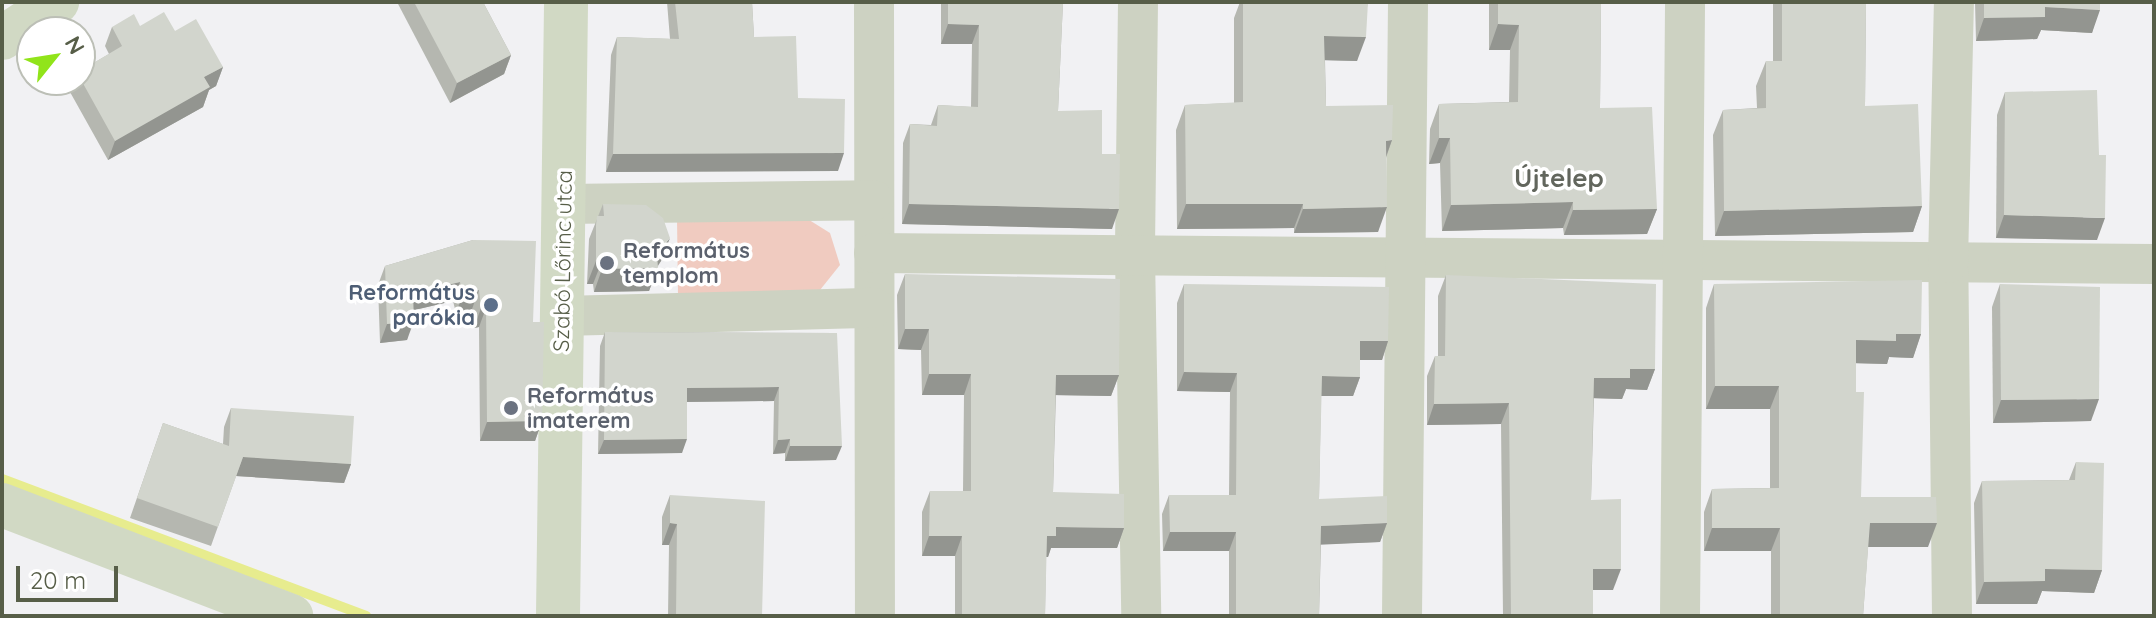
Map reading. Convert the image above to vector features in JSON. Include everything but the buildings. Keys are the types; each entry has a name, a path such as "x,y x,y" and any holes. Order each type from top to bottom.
{"main road":[{"path":"2,38 57,2"},
{"name":"Szabó Lőrinc utca","path":"558,616 566,2"},
{"path":"2,505 291,616"}],"street":[{"path":"874,2 875,616"},
{"path":"1138,2 1135,256 1141,616"},
{"path":"1402,616 1408,258 1408,2"},
{"path":"1680,616 1680,260 1685,2"},
{"path":"1952,616 1948,263 1954,2"},
{"path":"564,204 874,200"},
{"path":"874,253 2154,264"},
{"path":"562,316 874,308"}],"shaded area":[{"path":"677,218 806,218 830,233 840,265 820,290 678,294"}],"waterway":[{"path":"2,479 366,616"}],"place":[{"name":"Református templom","path":"607,263"},
{"name":"Református parókia","path":"491,305"},
{"name":"Református imaterem","path":"511,408"}],"district":[{"name":"Újtelep","path":"1559,178"}]}
